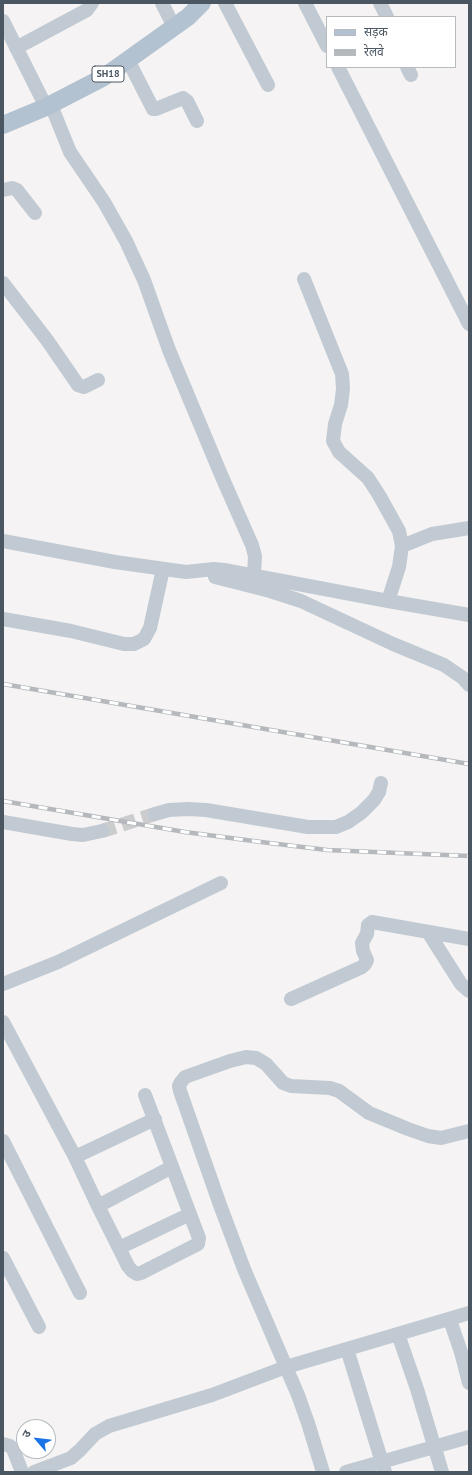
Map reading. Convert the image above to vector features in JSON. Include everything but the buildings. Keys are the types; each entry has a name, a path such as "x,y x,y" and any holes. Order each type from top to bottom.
{"main road":[{"name":"SH18","path":"3,125 49,106 104,77 188,17 202,3"}],"street":[{"path":"16,48 87,10 92,3"},
{"path":"162,3 174,27"},
{"path":"225,3 268,85"},
{"path":"305,3 326,44"},
{"path":"380,3 386,16"},
{"path":"3,22 49,106 70,152 104,202 126,241 144,280 169,350 252,546 255,556 254,576"},
{"path":"128,60 153,109 183,98 187,101 197,121"},
{"path":"339,68 469,324"},
{"path":"3,190 12,188 17,190 35,213"},
{"path":"304,279 342,374 343,390 341,405 335,424 333,441 340,452 368,478 399,531 402,546 400,567 388,601"},
{"path":"3,283 47,340 78,385 84,387 98,380"},
{"path":"402,546 432,534 469,528"},
{"path":"3,541 115,562 163,569 186,572 214,569 469,615"},
{"path":"3,619 124,644 134,644 144,639 150,628 163,569"},
{"path":"195,572 270,591 301,601 393,644 444,665 463,678 469,685"},
{"path":"155,814 170,810 206,810 308,827 336,827 354,818 374,800 379,792 381,784"},
{"path":"3,822 72,834 83,835 102,831"},
{"path":"3,984 64,959 221,883"},
{"path":"291,999 362,967 367,960 362,950 362,943 367,934 370,923 372,922 469,939"},
{"path":"428,932 461,984 469,991"},
{"path":"3,1022 75,1157 119,1248 132,1271 137,1274 198,1244 199,1238 145,1094"},
{"path":"323,1472 298,1395 244,1269 179,1086 185,1078 230,1061 246,1057 256,1058 266,1064 283,1082 290,1086 330,1088 339,1091 369,1113 428,1136 441,1138 469,1132"},
{"path":"75,1157 155,1119"},
{"path":"3,1141 80,1293"},
{"path":"98,1206 172,1167"},
{"path":"119,1248 190,1214"},
{"path":"3,1258 39,1327"},
{"path":"34,1472 70,1458 95,1434 109,1426 212,1395 286,1367 450,1320 469,1313"},
{"path":"450,1320 469,1382"},
{"path":"398,1334 442,1472"},
{"path":"347,1349 384,1466"},
{"path":"346,1472 384,1466 434,1447 469,1437"},
{"path":"3,1444 10,1446 13,1449 22,1472"}],"tunnel":[{"path":"102,831 155,814"}],"railway":[{"path":"3,684 469,764"},
{"path":"3,801 185,832 327,850 469,856"}]}
